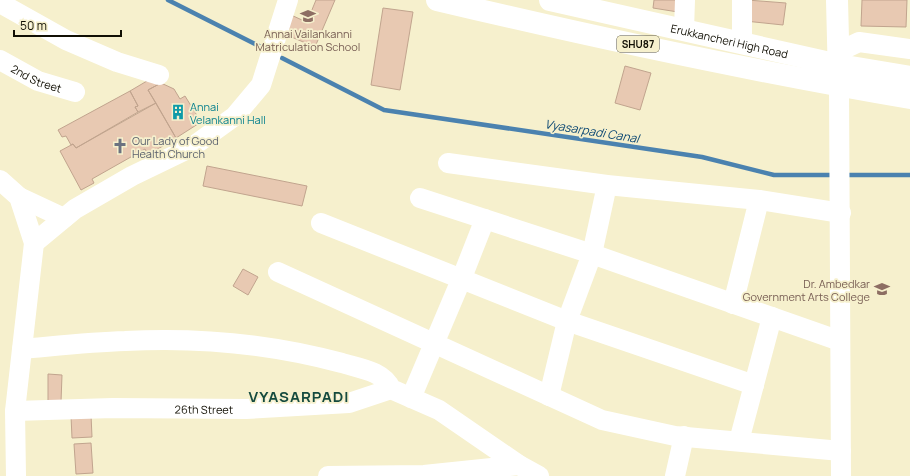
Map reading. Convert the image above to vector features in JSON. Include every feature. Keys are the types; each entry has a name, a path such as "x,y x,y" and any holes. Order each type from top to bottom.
{"main road":[{"name":"SHU87","path":"437,0 675,52 839,68 910,98"},
{"name":"Erukkancheri High Road","path":"550,0 742,43 839,68 910,77"},
{"path":"836,0 839,68"}],"street":[{"path":"34,243 75,209 132,176 192,147 235,116 261,85 288,0"},
{"path":"684,30 685,0"},
{"path":"742,0 742,43"},
{"path":"0,3 66,40 117,62 159,75"},
{"path":"841,476 841,175 839,68 859,42 910,49"},
{"name":"2nd Street","path":"0,60 38,81 75,92"},
{"path":"448,163 607,185 759,200 841,213"},
{"path":"0,180 19,197 64,218"},
{"path":"548,396 567,322 592,254 607,185"},
{"path":"11,475 14,410 34,243 19,197"},
{"path":"420,198 592,254 840,341"},
{"path":"733,304 759,200"},
{"path":"411,398 462,280 484,219"},
{"path":"321,223 567,322 754,385"},
{"path":"278,272 602,420 684,436 841,451"},
{"path":"739,441 772,317"},
{"path":"22,349 126,341 206,341 260,346 316,356 372,372 389,385 391,389 439,410 519,465 539,476"},
{"name":"26th Street","path":"14,410 112,408 246,409 341,404 349,403 391,389"},
{"path":"676,476 684,436"},
{"path":"328,476 424,475 519,465"}],"building":[{"name":"Annai Vailankanni Matriculation School","path":"316,0 335,0 315,47 282,33 291,15 302,20 309,17"},
{"path":"654,0 679,0 678,12 653,8"},
{"path":"747,0 786,3 783,25 745,21"},
{"path":"862,0 907,0 906,27 861,26"},
{"path":"383,8 413,12 400,90 371,85"},
{"path":"625,66 651,73 640,110 615,103"},
{"path":"152,78 161,83 148,90 156,103 138,112 135,107 138,106 130,91"},
{"name":"Annai Velankanni Hall","path":"161,83 174,89 180,99 185,96 201,122 176,138 148,90"},
{"path":"130,91 138,106 135,107 138,112 76,148 73,144 71,145 66,136 62,137 58,130"},
{"name":"Our Lady of Good Health Church","path":"156,103 176,138 148,155 145,149 92,179 94,183 81,190 60,151 73,144 76,148"},
{"path":"207,166 307,186 302,206 203,186"},
{"path":"243,269 258,277 248,295 233,286"},
{"path":"48,374 62,375 61,402 48,402"},
{"path":"91,415 92,437 72,438 71,416"},
{"path":"91,443 93,473 76,474 74,444"}],"waterway":[{"name":"Vyasarpadi Canal","path":"168,0 261,47"},
{"name":"Vyasarpadi Canal","path":"282,58 384,110 702,157 774,175 834,175"},
{"name":"Vyasarpadi Canal","path":"844,175 910,175"}],"place":[{"name":"Annai Vailankanni Matriculation School","path":"308,16"},
{"name":"Annai Velankanni Hall","path":"178,112"},
{"name":"Our Lady of Good Health Church","path":"120,146"},
{"name":"Dr. Ambedkar Government Arts College","path":"882,289"}],"district":[{"name":"VYASARPADI","path":"299,396"}]}
